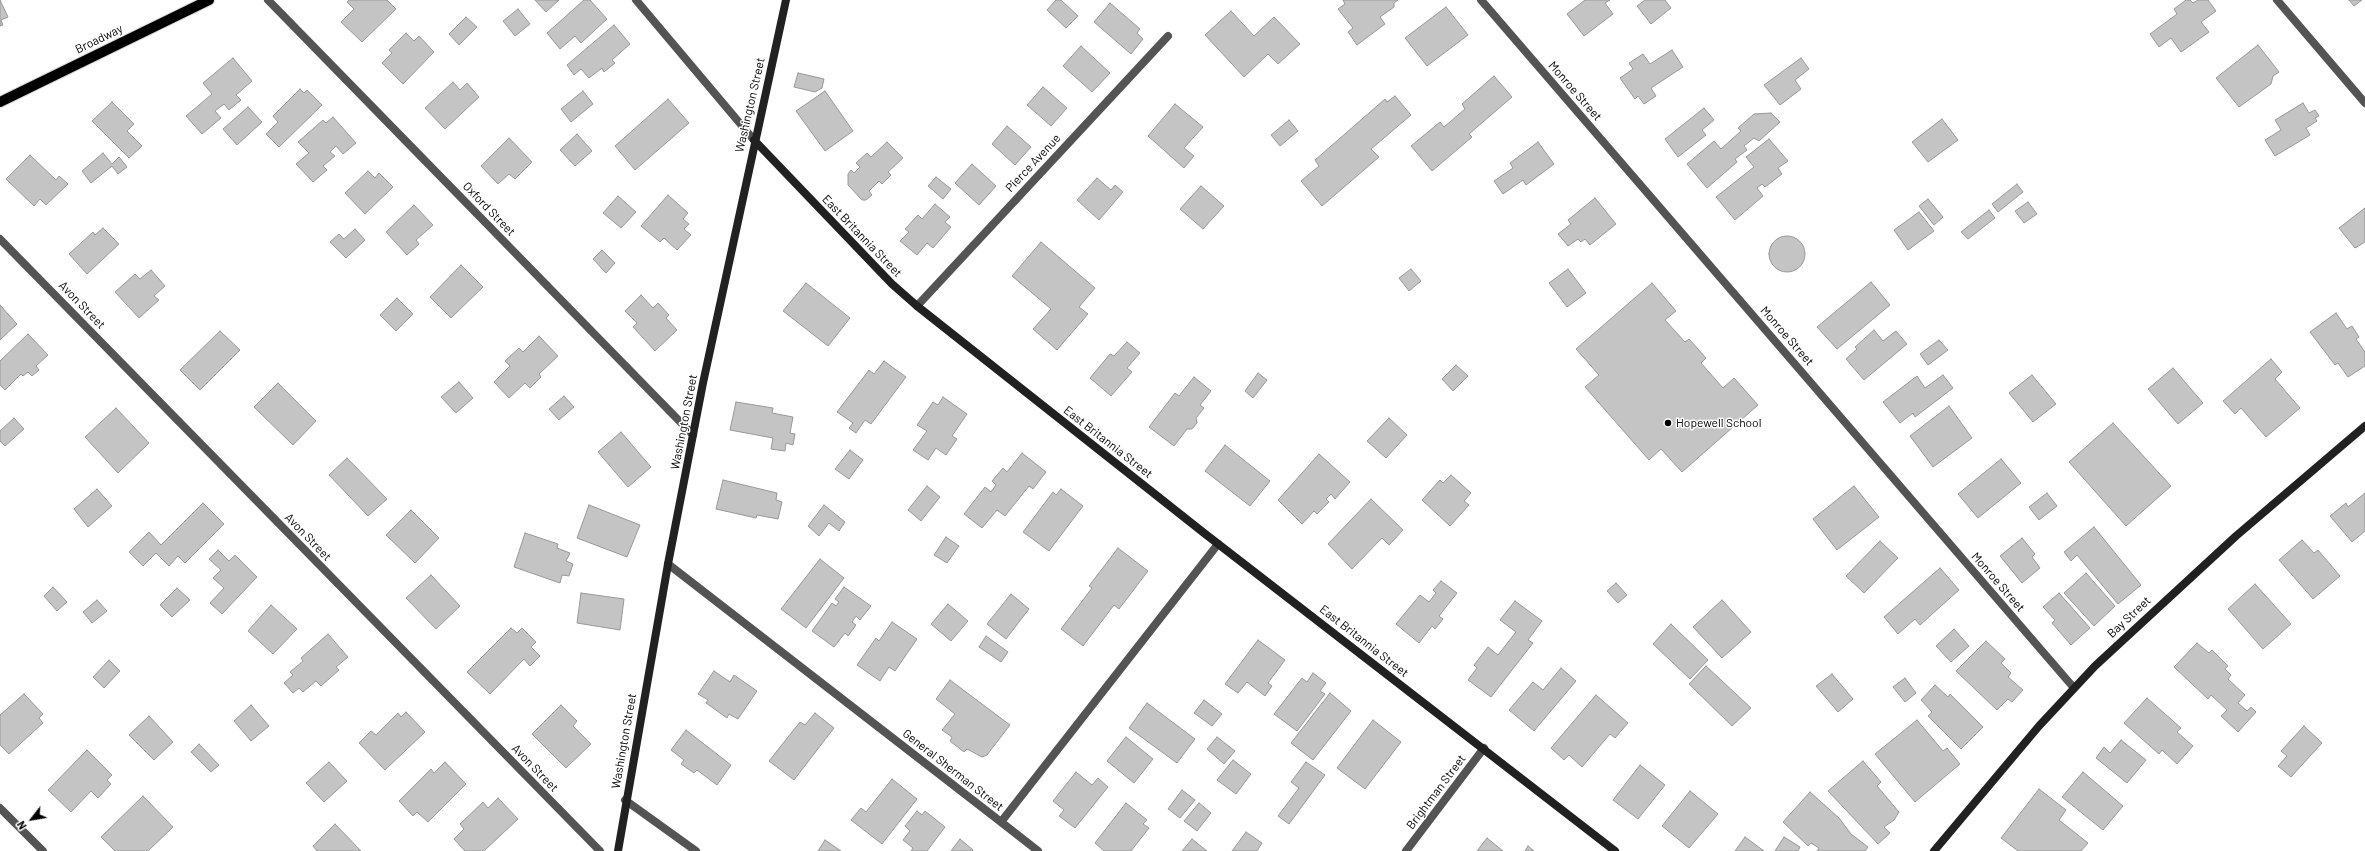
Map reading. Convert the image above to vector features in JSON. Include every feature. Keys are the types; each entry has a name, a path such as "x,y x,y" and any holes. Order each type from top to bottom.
{"main road":[{"name":"Broadway","path":"0,102 209,0"}],"street":[{"name":"Oxford Street","path":"268,0 693,435"},
{"name":"East Britannia Street","path":"636,0 754,140 892,284 917,306 1218,544 1484,748 1615,851"},
{"name":"Washington Street","path":"618,851 668,564 693,435 754,140 786,0"},
{"name":"Monroe Street","path":"1481,0 2074,688"},
{"path":"2277,0 2365,103"},
{"name":"Pierce Avenue","path":"917,306 1168,36"},
{"name":"Avon Street","path":"0,239 600,851"},
{"name":"Bay Street","path":"1934,851 2074,688 2212,556 2365,426"},
{"name":"General Sherman Street","path":"668,564 1001,822 1218,544"},
{"name":"Brightman Street","path":"1406,851 1484,748"},
{"path":"626,800 696,851"},
{"path":"0,808 43,851"},
{"path":"1001,822 1038,851"}],"building":[{"path":"0,0 8,17 1,20 3,25 0,26"},
{"path":"349,0 387,0 396,9 362,42 341,22 354,9 347,2"},
{"path":"535,0 559,0 546,12"},
{"path":"584,0 590,0 607,19 581,43 575,36 560,49 547,33"},
{"path":"1056,0 1061,0 1078,16 1066,28 1047,10"},
{"path":"1343,0 1398,0 1394,3 1394,7 1380,17 1385,24 1357,45 1348,32 1353,28 1338,9 1345,4"},
{"path":"1585,0 1610,0 1605,3 1613,14 1584,36 1567,14"},
{"path":"1645,0 1665,0 1671,8 1651,24 1637,6"},
{"path":"2186,0 2190,0 2193,3 2198,0 2208,0 2216,11 2201,22 2209,32 2181,52 2171,38 2159,47 2150,34 2177,14 2174,9"},
{"path":"2349,0 2362,0 2354,6"},
{"path":"1110,3 1140,29 1137,33 1143,39 1131,54 1094,22"},
{"path":"1446,7 1468,35 1427,66 1405,38"},
{"path":"518,9 530,24 515,36 503,21"},
{"path":"1231,11 1254,36 1274,17 1300,44 1278,64 1268,54 1244,77 1205,35"},
{"path":"466,17 477,27 459,45 449,34"},
{"path":"614,25 630,44 612,60 615,63 604,72 602,68 589,78 581,69 574,75 567,65"},
{"path":"406,33 414,41 419,36 434,52 403,84 382,63 392,53 389,50"},
{"path":"2258,45 2279,72 2273,76 2271,84 2239,107 2216,78"},
{"path":"1081,46 1110,73 1092,92 1063,66"},
{"path":"1672,50 1683,67 1651,88 1656,96 1644,104 1638,96 1635,99 1620,78 1633,69 1629,63 1643,54 1650,64"},
{"path":"233,58 252,81 236,95 241,100 229,110 224,104 215,111 221,118 202,134 186,116 212,94 203,83"},
{"path":"1801,58 1809,69 1795,80 1801,89 1780,105 1764,85"},
{"path":"798,73 824,79 822,88 815,92 794,87"},
{"path":"1494,76 1512,97 1469,134 1472,137 1432,171 1411,146 1440,122 1444,127 1465,109 1462,104"},
{"path":"453,82 460,90 467,83 479,97 445,129 425,108"},
{"path":"1043,87 1067,108 1051,126 1027,105"},
{"path":"300,89 304,93 307,90 322,105 279,147 266,134 278,122 273,116"},
{"path":"583,91 593,104 571,122 561,109"},
{"path":"825,91 853,131 825,151 796,111"},
{"path":"1395,96 1411,115 1371,149 1379,157 1322,206 1301,181 1319,166 1315,160 1385,99 1387,102"},
{"path":"668,99 689,123 635,170 615,146"},
{"path":"112,102 134,124 127,131 142,146 129,158 92,121"},
{"path":"2303,103 2309,113 2315,110 2319,116 2315,118 2317,121 2306,128 2310,135 2275,156 2265,140 2281,130 2275,120"},
{"path":"1175,104 1203,127 1184,148 1194,156 1184,168 1148,136"},
{"path":"248,107 262,122 237,145 223,129"},
{"path":"1704,108 1714,120 1702,130 1706,135 1678,157 1665,139"},
{"path":"1771,113 1780,122 1759,141 1754,138 1744,146 1747,150 1735,159 1737,162 1707,188 1687,164 1714,141 1721,149 1741,131 1738,128 1754,114"},
{"path":"333,117 356,143 343,154 336,146 330,152 335,156 323,166 327,170 313,182 296,164 309,153 298,142 323,120 326,123"},
{"path":"1942,119 1958,140 1928,162 1912,142"},
{"path":"1289,120 1298,131 1280,146 1271,135"},
{"path":"1007,126 1031,147 1015,165 992,144"},
{"path":"577,134 592,151 575,166 560,150"},
{"path":"509,138 532,162 515,179 509,174 498,184 481,166"},
{"path":"1769,139 1788,161 1778,168 1782,174 1765,187 1762,184 1757,188 1763,196 1735,220 1716,197 1754,167 1746,157"},
{"path":"887,142 903,158 888,172 891,175 882,184 879,181 869,191 872,195 866,200 862,200 848,185 848,174 851,170 854,173 860,167 856,163 867,153 871,157"},
{"path":"1538,142 1554,164 1526,185 1523,180 1503,194 1494,181 1513,168 1510,163"},
{"path":"103,153 112,164 119,157 127,167 118,174 112,166 91,183 82,171"},
{"path":"30,155 56,180 59,176 68,184 46,205 40,199 34,206 6,179"},
{"path":"972,164 996,186 979,205 955,183"},
{"path":"368,171 375,178 379,173 393,187 365,214 345,193"},
{"path":"936,177 951,189 943,199 928,186"},
{"path":"1097,178 1111,190 1115,185 1123,192 1099,220 1077,200"},
{"path":"2017,184 2023,192 1998,212 1992,204"},
{"path":"1201,186 1224,206 1203,229 1180,209"},
{"path":"668,195 688,213 683,219 689,224 684,229 691,235 677,250 664,238 660,242 641,226"},
{"path":"618,196 636,212 621,228 603,213"},
{"path":"1595,198 1616,224 1590,245 1585,239 1581,242 1578,239 1568,246 1558,234 1571,224 1568,220"},
{"path":"1928,199 1943,217 1934,225 1919,206"},
{"path":"2028,202 2037,214 2024,223 2015,211"},
{"path":"935,204 950,217 945,222 951,227 933,248 927,243 917,255 900,241 909,232 905,229 918,215 922,219"},
{"path":"414,205 433,225 416,240 419,244 407,255 386,232"},
{"path":"2365,208 2365,242 2355,248 2339,228"},
{"path":"1989,210 1995,218 1968,239 1961,232"},
{"path":"1919,212 1934,231 1908,250 1894,230"},
{"path":"103,228 119,244 87,274 69,254 93,232 95,235"},
{"path":"355,229 365,240 346,258 330,242 339,234 344,239"},
{"path":"1791,236 1800,241 1804,247 1804,261 1800,267 1791,272 1783,272 1774,267 1770,261 1769,250 1774,241 1780,237"},
{"path":"1041,242 1095,288 1079,307 1088,314 1057,350 1033,329 1051,309 1012,276"},
{"path":"602,250 615,263 606,273 593,259"},
{"path":"461,265 483,287 451,318 430,297"},
{"path":"1411,269 1421,281 1409,291 1399,278"},
{"path":"1568,269 1586,293 1567,307 1549,283"},
{"path":"151,270 165,286 154,296 159,300 139,318 115,292 135,274 140,279"},
{"path":"1871,282 1890,305 1837,349 1817,327"},
{"path":"806,283 850,318 828,346 783,311"},
{"path":"1652,283 1676,311 1665,320 1685,342 1689,339 1706,358 1701,363 1723,388 1734,378 1758,405 1682,472 1661,449 1649,460 1585,387 1599,375 1576,349"},
{"path":"641,295 653,308 658,303 669,315 666,318 677,330 655,351 633,327 637,323 625,311"},
{"path":"397,298 413,314 396,331 380,315"},
{"path":"0,305 17,324 0,340"},
{"path":"2336,313 2347,329 2352,326 2359,337 2356,339 2365,352 2365,366 2348,377 2338,363 2335,365 2310,332"},
{"path":"1874,330 1883,341 1896,331 1907,344 1864,380 1846,359 1857,349 1855,347"},
{"path":"220,331 240,350 200,390 180,370"},
{"path":"28,334 48,355 36,366 39,370 32,376 28,372 23,376 21,374 5,390 0,385 0,361"},
{"path":"539,336 558,356 539,374 541,377 530,388 525,383 509,398 494,382 510,366 505,361 519,348 523,352"},
{"path":"1939,340 1948,350 1928,365 1920,354"},
{"path":"1127,342 1140,353 1127,368 1132,372 1111,396 1090,378 1110,354 1114,356"},
{"path":"2271,359 2282,372 2275,379 2300,408 2266,437 2241,408 2235,414 2223,401"},
{"path":"884,361 906,377 871,424 865,420 856,433 849,428 853,423 837,412 869,370 874,374"},
{"path":"1456,365 1468,376 1453,391 1442,379"},
{"path":"2173,368 2203,403 2178,424 2148,389"},
{"path":"1258,373 1267,380 1253,398 1245,391"},
{"path":"1943,375 1953,388 1915,417 1913,413 1900,423 1883,402 1917,376 1925,388"},
{"path":"2032,375 2056,404 2033,422 2009,393"},
{"path":"1194,377 1211,391 1200,405 1204,408 1196,418 1197,423 1192,429 1187,429 1174,446 1149,427 1175,393 1179,396"},
{"path":"459,382 473,398 456,413 441,397"},
{"path":"278,383 316,421 293,445 254,407"},
{"path":"564,396 574,407 559,420 549,409"},
{"path":"943,397 967,414 952,436 957,439 946,455 936,448 928,460 913,450 927,431 917,425 933,402 938,405"},
{"path":"736,402 773,408 772,413 793,417 790,433 795,434 793,445 786,443 785,451 771,449 773,438 730,430"},
{"path":"1949,406 1972,438 1933,467 1910,436"},
{"path":"116,408 149,443 118,473 85,437"},
{"path":"14,418 24,429 5,446 0,441 0,431"},
{"path":"1389,418 1407,435 1386,458 1367,441"},
{"path":"2113,423 2171,486 2126,526 2069,462"},
{"path":"621,432 651,467 628,487 598,452"},
{"path":"1225,445 1270,481 1250,506 1205,471"},
{"path":"850,450 863,460 849,479 835,469"},
{"path":"1022,453 1046,472 1033,489 1029,486 1005,516 997,510 982,528 964,514 985,487 991,492 996,485 992,481 1003,468 1007,472"},
{"path":"1319,454 1350,482 1335,499 1331,494 1326,499 1329,502 1317,514 1314,511 1302,524 1278,500"},
{"path":"347,458 387,499 368,516 329,475"},
{"path":"2001,459 2021,483 1978,518 1958,494"},
{"path":"1451,475 1471,493 1464,501 1469,505 1450,526 1422,500 1440,480 1443,483"},
{"path":"723,480 777,493 776,500 782,502 778,519 757,515 756,518 716,509"},
{"path":"927,486 940,497 921,521 908,510"},
{"path":"1854,486 1879,517 1837,550 1813,519"},
{"path":"97,489 112,506 88,527 74,509"},
{"path":"1061,489 1083,506 1049,551 1023,532 1053,492 1056,495"},
{"path":"2047,493 2057,506 2039,520 2029,507"},
{"path":"2365,493 2365,531 2352,542 2330,516 2346,503 2348,507"},
{"path":"1371,499 1403,530 1389,545 1382,538 1352,569 1328,544"},
{"path":"203,503 224,524 185,563 178,556 169,566 156,553 143,566 129,552 149,532 161,545"},
{"path":"589,505 640,525 627,557 577,538"},
{"path":"824,505 845,522 839,531 829,523 819,536 808,526"},
{"path":"411,510 439,538 415,563 386,535"},
{"path":"2094,527 2141,585 2118,604 2077,555 2071,561 2064,552"},
{"path":"525,533 558,544 557,548 570,553 566,561 573,564 569,576 562,575 560,583 514,567"},
{"path":"946,537 959,546 947,563 934,555"},
{"path":"2022,538 2035,554 2032,557 2040,568 2022,583 2000,556"},
{"path":"2302,540 2314,553 2318,550 2340,576 2313,599 2279,560"},
{"path":"1880,541 1898,558 1864,593 1846,576"},
{"path":"1118,548 1148,571 1119,609 1114,605 1083,646 1061,629 1092,588 1089,586"},
{"path":"218,550 229,561 235,555 257,577 222,614 210,603 224,588 213,578 221,570 209,559"},
{"path":"820,559 844,578 806,628 781,609"},
{"path":"1940,568 1959,590 1920,625 1915,619 1898,634 1884,617"},
{"path":"2086,573 2115,606 2094,626 2064,593"},
{"path":"431,575 460,606 436,629 406,598"},
{"path":"1441,581 1457,593 1439,616 1443,619 1435,629 1432,626 1419,643 1396,624 1420,595 1429,602 1436,593 1433,590"},
{"path":"1616,583 1627,595 1618,603 1607,591"},
{"path":"2255,584 2291,624 2263,649 2228,609"},
{"path":"53,587 67,602 57,611 44,596"},
{"path":"844,587 871,606 860,620 856,616 852,622 856,625 848,636 845,633 834,647 812,631 832,603 836,606 839,602 835,599"},
{"path":"177,588 190,600 172,617 160,605"},
{"path":"581,593 624,599 620,630 577,623"},
{"path":"2059,593 2090,628 2071,645 2052,623 2055,620 2043,607"},
{"path":"1011,594 1029,609 1006,639 987,624"},
{"path":"97,600 107,611 92,623 83,612"},
{"path":"1722,600 1751,632 1722,658 1693,627"},
{"path":"1515,601 1542,621 1528,640 1533,643 1491,697 1468,680 1477,668 1474,665 1488,647 1498,655 1516,632 1500,620"},
{"path":"948,604 968,621 951,641 931,624"},
{"path":"271,605 297,629 273,654 248,631"},
{"path":"892,622 917,639 895,671 889,667 880,681 857,665 876,638 879,641"},
{"path":"1671,624 1708,660 1690,679 1653,644"},
{"path":"511,628 517,633 522,628 536,642 531,647 540,656 530,666 524,659 490,694 467,672"},
{"path":"1954,629 1969,646 1951,662 1936,646"},
{"path":"328,634 348,657 336,667 339,670 321,686 316,681 303,692 299,688 293,693 284,683 293,675 290,672 303,661 301,658"},
{"path":"986,636 1008,652 1001,662 979,647"},
{"path":"1258,640 1285,660 1268,683 1272,686 1265,696 1247,682 1238,693 1225,684"},
{"path":"1986,641 2005,659 2001,663 2011,673 2008,677 2023,690 2012,702 2008,699 1997,710 1956,671"},
{"path":"2197,643 2209,653 2212,650 2228,666 2225,669 2231,675 2228,679 2245,695 2238,703 2247,711 2251,707 2256,712 2238,732 2221,716 2227,710 2211,695 2208,699 2174,667"},
{"path":"109,660 120,671 104,688 93,677"},
{"path":"1706,666 1751,708 1732,726 1689,684"},
{"path":"1561,668 1576,681 1534,731 1509,710 1533,682 1543,690"},
{"path":"714,671 730,682 734,675 757,691 738,719 729,714 727,718 706,703 708,700 698,694"},
{"path":"1313,673 1326,683 1320,691 1325,694 1297,731 1274,714 1302,678 1307,682"},
{"path":"1832,674 1853,699 1838,712 1816,686"},
{"path":"1905,678 1916,693 1905,702 1893,687"},
{"path":"950,680 1010,725 987,755 982,757 967,749 964,752 950,741 952,737 942,730 955,714 936,699"},
{"path":"1935,685 1948,697 1950,694 1983,727 1961,749 1928,716 1932,712 1921,700"},
{"path":"1330,693 1351,711 1313,760 1291,743"},
{"path":"24,694 43,714 39,718 43,723 9,754 0,745 0,715"},
{"path":"1596,695 1628,723 1615,738 1610,734 1582,767 1569,755 1564,760 1551,748"},
{"path":"2147,698 2181,728 2177,732 2193,746 2177,764 2162,750 2159,754 2124,723"},
{"path":"1204,700 1222,714 1212,726 1194,713"},
{"path":"1147,703 1195,739 1177,763 1129,728"},
{"path":"251,705 269,726 251,741 234,721"},
{"path":"561,705 577,721 573,726 591,744 566,768 532,734"},
{"path":"406,712 425,732 385,770 359,743 371,731 376,735 398,713 401,717"},
{"path":"815,713 834,728 794,780 769,761 800,722 805,725"},
{"path":"149,716 173,742 154,760 129,735"},
{"path":"1373,720 1401,742 1365,789 1337,768"},
{"path":"1917,720 1943,751 1947,748 1960,764 1915,802 1875,754"},
{"path":"2304,726 2322,743 2291,777 2278,766 2287,756 2281,751"},
{"path":"686,730 731,765 717,785 697,770 694,773 681,764 684,760 671,750"},
{"path":"1126,737 1153,759 1134,783 1107,761"},
{"path":"1217,737 1235,751 1224,764 1207,749"},
{"path":"2121,740 2146,760 2127,783 2096,758 2104,747 2110,753"},
{"path":"199,744 219,765 211,772 191,752"},
{"path":"87,750 112,775 107,780 111,784 98,798 91,791 71,812 48,790"},
{"path":"1233,760 1251,774 1236,794 1217,780"},
{"path":"1863,761 1881,782 1877,786 1899,812 1894,820 1884,827 1890,833 1878,844 1828,791"},
{"path":"329,762 347,781 324,802 306,783"},
{"path":"445,762 466,784 428,822 417,812 413,816 399,801 431,769 434,773"},
{"path":"1306,762 1325,775 1289,824 1278,816 1299,788 1291,782"},
{"path":"1640,765 1665,785 1638,819 1613,800"},
{"path":"1076,772 1092,785 1098,778 1108,787 1075,828 1059,816 1064,810 1053,801"},
{"path":"2083,772 2123,806 2103,830 2062,797"},
{"path":"892,779 917,799 882,844 851,820 861,808 866,812"},
{"path":"2039,789 2066,810 2059,820 2088,843 2081,851 2018,851 2001,838"},
{"path":"1182,790 1195,800 1180,818 1168,809"},
{"path":"1690,791 1718,814 1689,848 1662,826"},
{"path":"1810,792 1839,818 1851,834 1868,847 1865,851 1817,851 1819,848 1811,843 1808,846 1783,822"},
{"path":"143,796 173,827 148,851 115,851 101,837"},
{"path":"498,798 518,819 484,851 465,851 454,839 464,829 460,824 483,802 488,808"},
{"path":"1126,803 1147,820 1143,824 1149,828 1131,851 1104,851 1095,843"},
{"path":"1199,803 1211,813 1197,831 1184,821"},
{"path":"917,811 922,815 925,811 945,827 927,851 911,851 913,848 903,840 910,831 905,826"},
{"path":"335,824 361,851 317,851 313,846"},
{"path":"1246,832 1262,843 1257,851 1232,851"},
{"path":"1745,837 1764,851 1735,851"},
{"path":"1784,837 1800,847 1798,851 1775,851"},
{"path":"1487,838 1503,851 1477,851"},
{"path":"960,839 973,850 973,851 951,851"},
{"path":"1192,839 1207,851 1182,851"},
{"path":"825,840 841,851 818,851"},
{"path":"1528,846 1534,851 1525,851"}],"place":[{"name":"Hopewell School","path":"1668,423"}]}
